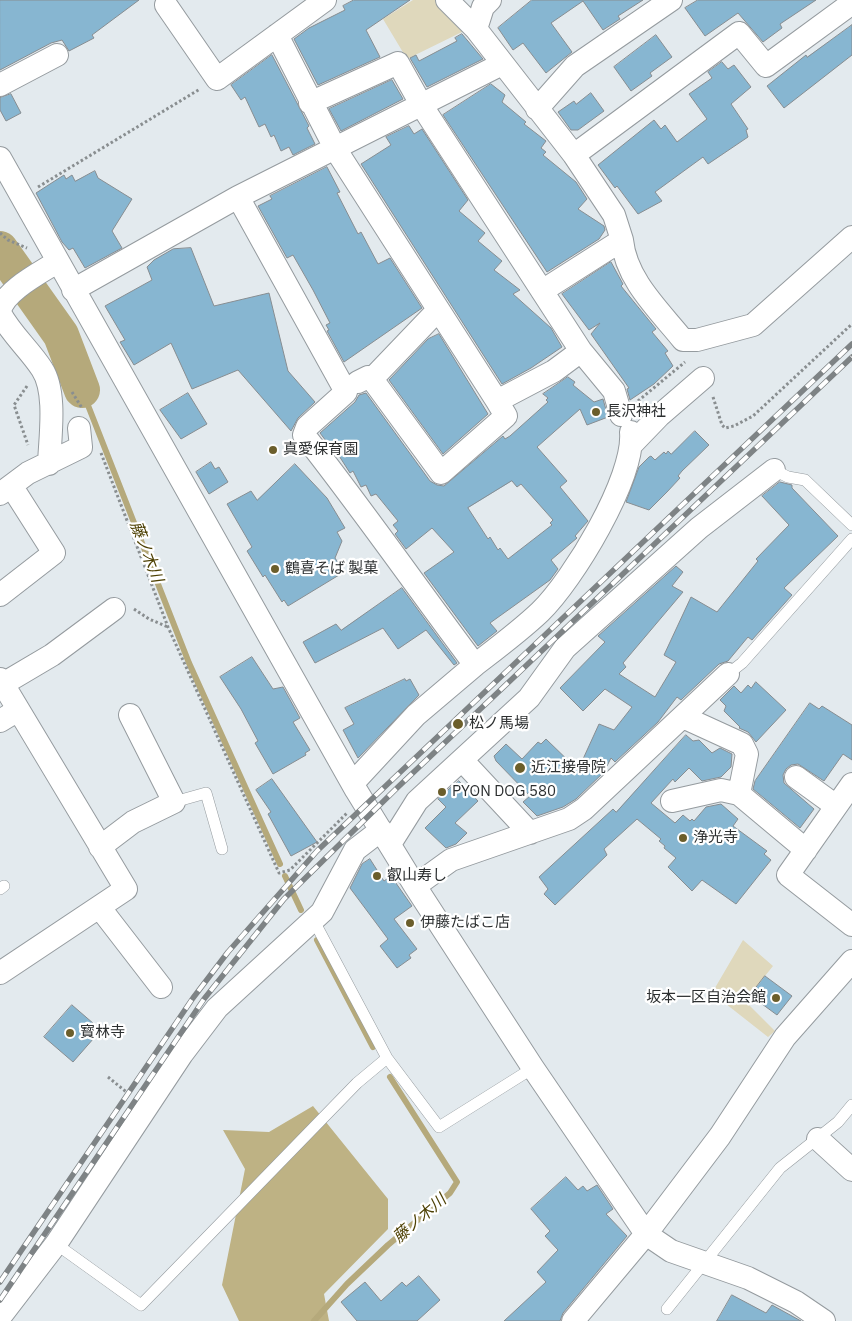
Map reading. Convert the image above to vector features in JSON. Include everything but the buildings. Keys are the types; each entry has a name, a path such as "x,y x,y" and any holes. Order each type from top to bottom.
{"street":[{"path":"166,5 217,79 325,0"},
{"path":"447,0 476,29 574,154 614,215 622,240 624,256 636,281 683,340 697,340 753,325 852,237"},
{"path":"476,29 484,7 490,0"},
{"path":"538,109 575,66 670,0"},
{"path":"574,154 739,32 766,66 852,3"},
{"path":"277,35 310,103 336,150 506,416 441,473 368,377 361,379 307,427 304,435 352,496 373,529 475,665"},
{"path":"0,85 57,55"},
{"path":"310,103 398,63 422,106 542,292 581,351 614,390 628,430 631,456 614,503 570,574 541,611 416,715 357,790"},
{"path":"73,290 238,197 336,150 502,64"},
{"path":"0,158 57,262 385,837 533,1068 646,1234 671,1251 748,1278 796,1302 824,1321"},
{"path":"238,197 346,392"},
{"path":"542,292 622,240"},
{"path":"43,466 51,406 46,380 42,370 6,325 0,312 2,303 13,292 57,262"},
{"path":"372,380 438,310"},
{"path":"497,400 554,371 581,351"},
{"path":"628,430 658,416 703,378"},
{"path":"0,595 54,553 6,491 28,473 82,447 82,422"},
{"path":"0,1317 56,1244 182,1054 217,1008 322,912 354,850 385,837 417,801 529,698 565,648 699,528 774,470"},
{"path":"0,973 126,889 100,847 9,715 2,682 52,655 114,610"},
{"path":"415,886 451,860 569,819 584,808 728,674"},
{"path":"100,847 133,822 174,802 130,716"},
{"path":"683,717 742,744 747,754 739,794"},
{"path":"462,760 530,833"},
{"path":"796,777 836,806"},
{"path":"852,784 788,875 852,925"},
{"path":"672,802 721,790 739,794 806,850"},
{"path":"100,908 161,987"},
{"path":"573,1321 646,1234 720,1136 785,1037 852,961"},
{"path":"818,1139 852,1170"}],"lane":[{"path":"774,470 788,477 805,480 852,525"},
{"path":"728,674 742,663 852,539"},
{"path":"174,802 206,793 222,849"},
{"path":"314,921 387,1058 438,1127 533,1068"},
{"path":"56,1244 141,1305 357,1083 387,1058"},
{"path":"667,1309 780,1168 838,1122 852,1105"}],"path":[{"path":"22,198 217,79"},
{"path":"628,430 688,360 709,386 722,425 726,428 734,426 753,416 852,324"},
{"path":"30,382 14,404 43,466"},
{"path":"69,386 82,422"},
{"path":"97,444 168,627 279,873 290,870 357,790"},
{"path":"114,610 124,602 149,619 168,627"},
{"path":"108,1077 121,1090"}],"shaded area":[{"path":"413,0 435,0 464,31 407,59 383,19"},
{"path":"743,940 773,966 745,1001 775,1031 768,1037 712,993"},
{"path":"313,1106 388,1199 388,1229 324,1294 329,1321 239,1321 222,1285 245,1169 223,1130 269,1132"}],"waterway":[{"name":"藤ノ木川","path":"0,249 61,335 82,390"},
{"name":"藤ノ木川","path":"82,390 189,663 280,864"},
{"name":"藤ノ木川","path":"285,876 301,910"},
{"name":"藤ノ木川","path":"317,940 373,1047"},
{"name":"藤ノ木川","path":"314,1321 347,1284 388,1245 450,1193 457,1182 390,1077"}],"railway":[{"path":"0,1282 193,998 228,952 317,851 852,344"},
{"path":"0,1300 204,999 284,899 398,787 852,357"}],"place":[{"name":"長沢神社","path":"596,412"},
{"name":"真愛保育園","path":"273,450"},
{"name":"鶴喜そば 製菓","path":"275,569"},
{"name":"松ノ馬場","path":"458,724"},
{"name":"近江接骨院","path":"520,768"},
{"name":"PYON DOG 580","path":"442,792"},
{"name":"浄光寺","path":"683,838"},
{"name":"叡山寿し","path":"377,876"},
{"name":"伊藤たばこ店","path":"410,923"},
{"name":"坂本一区自治会館","path":"776,998"},
{"name":"寳林寺","path":"70,1033"}]}
